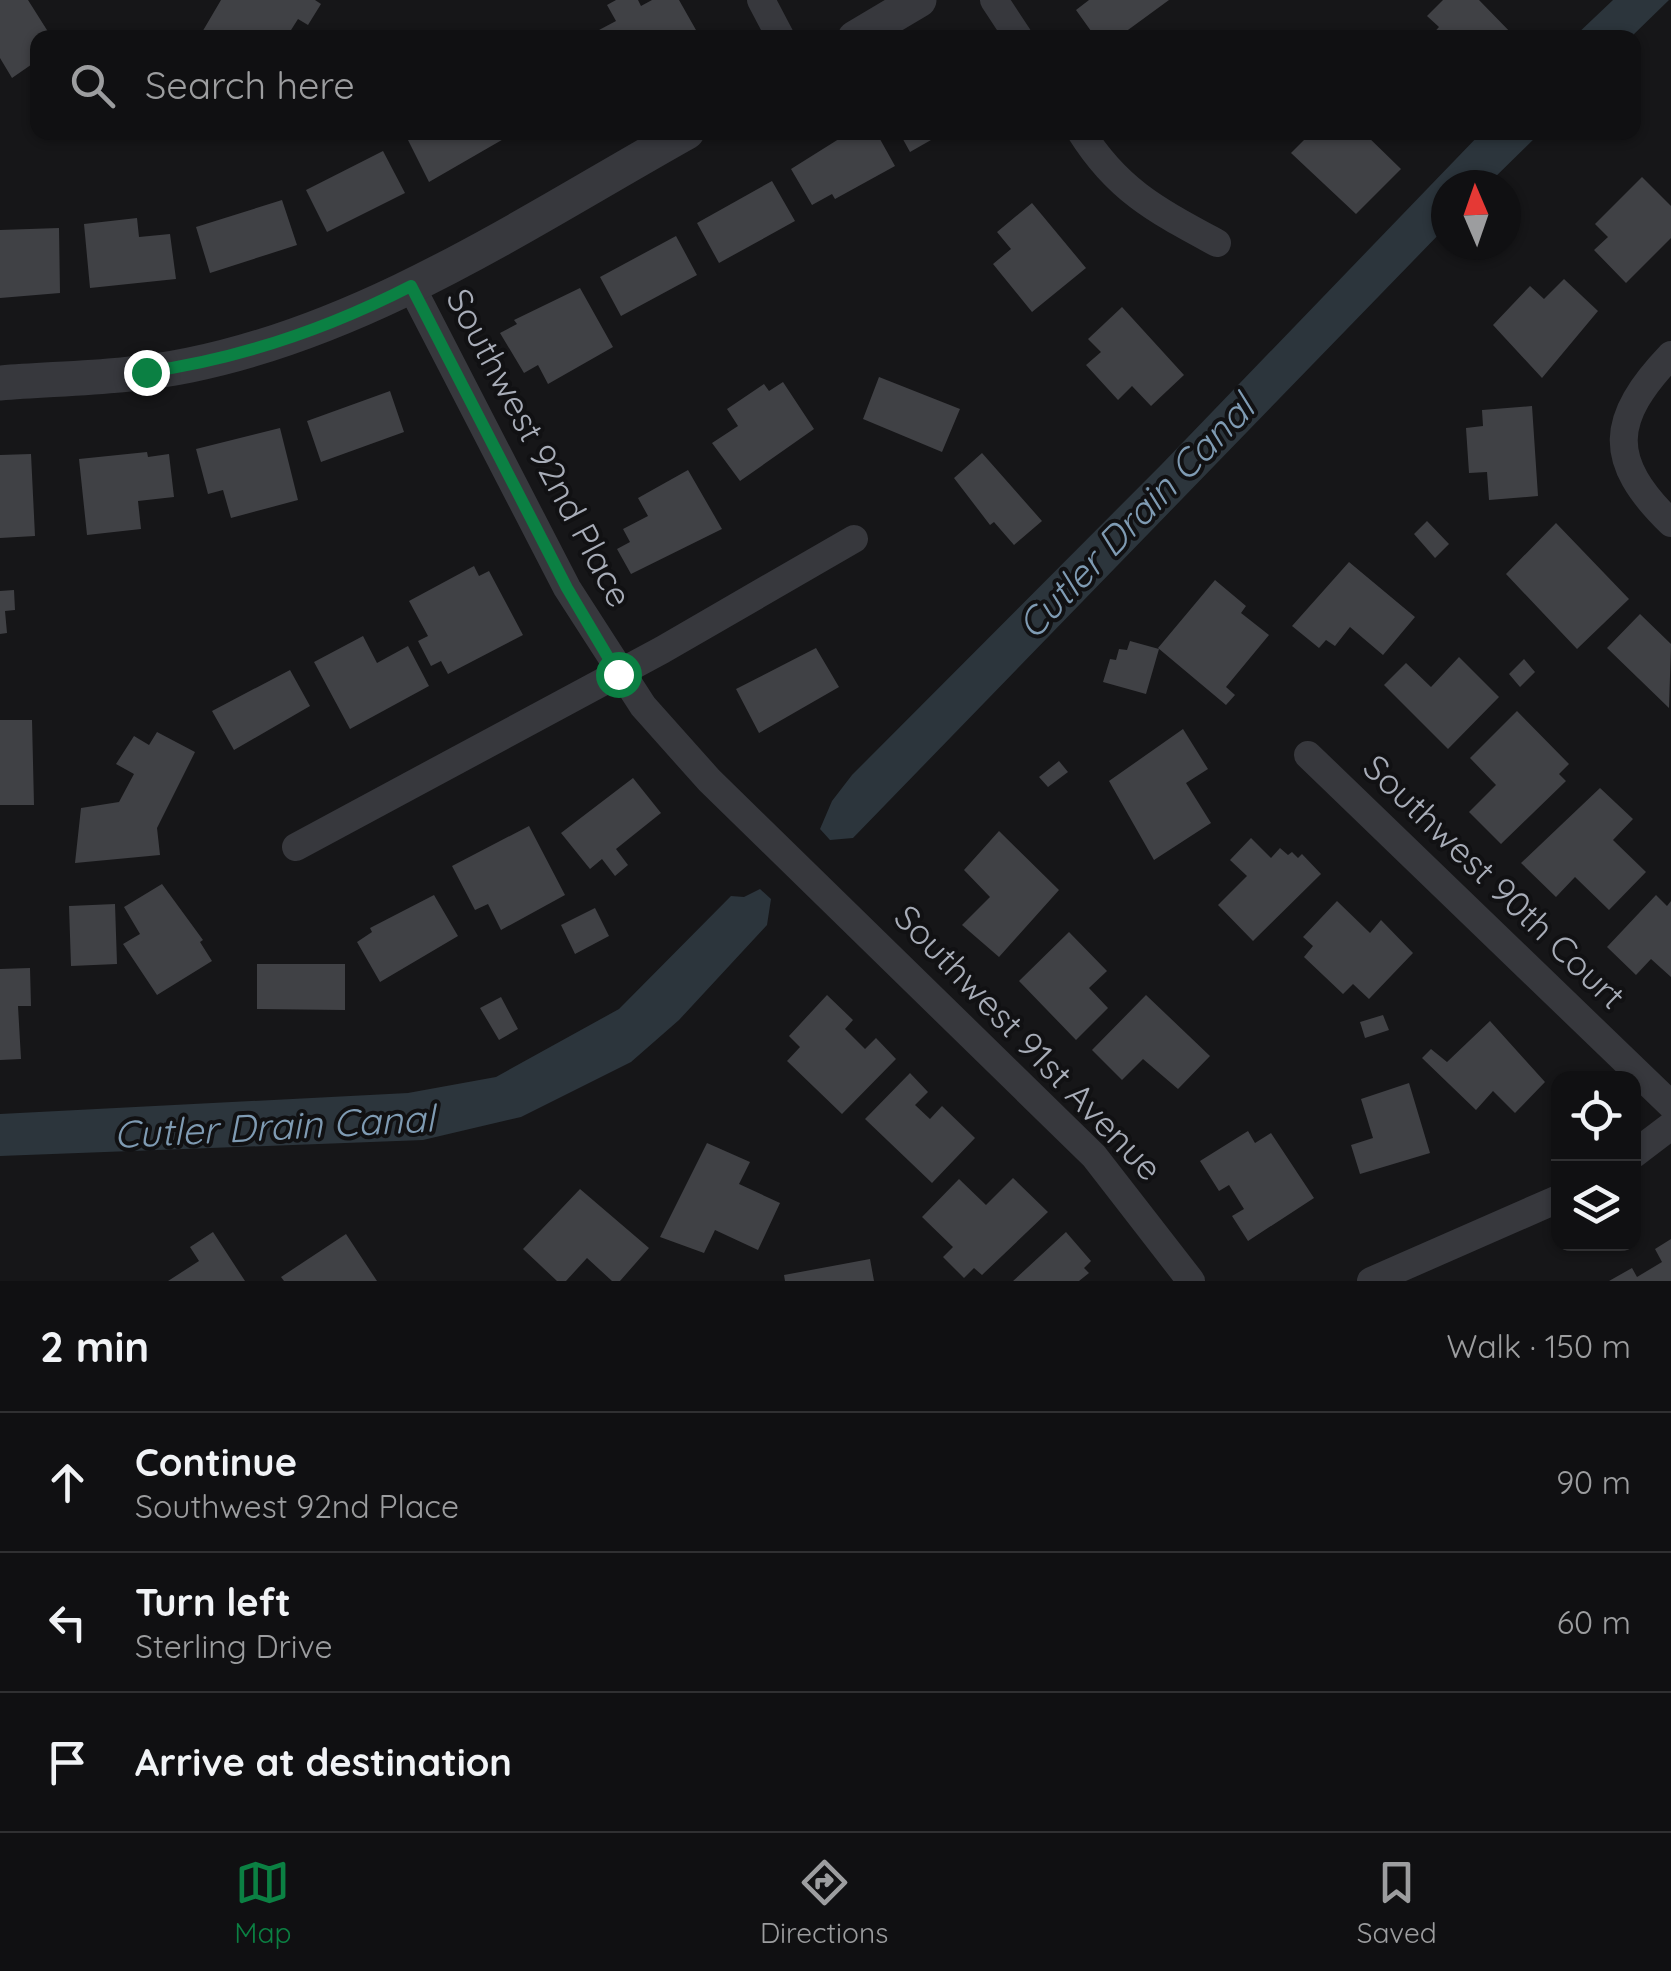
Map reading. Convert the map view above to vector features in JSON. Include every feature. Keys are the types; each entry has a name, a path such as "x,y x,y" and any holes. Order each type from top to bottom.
{"street":[{"path":"760,0 777,30"},
{"path":"868,30 919,0"},
{"path":"994,0 1014,30"},
{"path":"0,383 189,366 305,333 356,314 411,286 673,140"},
{"path":"1087,140 1114,177 1142,204 1218,243"},
{"name":"Southwest 92nd Place","path":"411,286 567,588 618,674 709,780 801,868"},
{"path":"1671,355 1638,391 1623,432 1625,459 1635,486 1671,523"},
{"path":"296,848 618,674 854,539"},
{"name":"Southwest 90th Court","path":"1308,755 1671,1105"},
{"name":"Southwest 91st Avenue","path":"801,868 1094,1156 1190,1281"},
{"path":"1641,1149 1671,1126"},
{"path":"1370,1281 1551,1202"}],"water":[{"path":"1613,0 1669,0 1638,30 1581,30"},
{"name":"Cutler Drain Canal","path":"1474,140 1533,140 1502,170 1445,170"},
{"name":"Cutler Drain Canal","path":"1431,185 1431,242 853,838 830,840 820,829 832,801 852,775 1161,465"},
{"name":"Cutler Drain Canal","path":"760,889 771,899 767,925 679,1020 631,1062 521,1117 423,1140 0,1156 0,1114 408,1093 496,1077 619,1009 731,896 744,897"}],"building":[{"path":"0,0 28,0 47,30 30,30 30,66 12,78 0,58"},
{"path":"221,0 315,0 321,4 308,25 298,19 291,30 203,30"},
{"path":"616,0 638,0 641,6 652,0 679,0 696,30 599,30 616,21 607,5"},
{"path":"1089,0 1169,0 1128,30 1090,30 1076,10"},
{"path":"1443,0 1479,0 1508,30 1436,30 1439,27 1427,16"},
{"path":"408,140 502,140 429,182"},
{"path":"837,140 880,140 895,166 835,199 832,194 812,205 791,169"},
{"path":"903,140 931,140 910,152"},
{"path":"1304,140 1371,140 1401,169 1356,214 1291,153"},
{"path":"383,151 405,193 327,232 306,190"},
{"path":"1642,177 1671,206 1671,238 1626,283 1594,250 1608,237 1595,224"},
{"path":"772,181 795,221 719,263 697,223"},
{"path":"282,200 297,245 210,273 196,227"},
{"path":"1032,203 1086,268 1032,312 993,264 1011,249 997,232"},
{"path":"137,218 139,237 170,234 176,279 90,288 84,224"},
{"path":"59,228 60,293 0,298 0,230"},
{"path":"676,236 697,275 621,316 600,277"},
{"path":"1564,279 1598,311 1542,378 1493,325 1530,286 1544,299"},
{"path":"580,288 613,347 548,384 538,365 524,373 500,333 517,324 514,320"},
{"path":"1122,307 1184,375 1151,406 1132,386 1118,400 1086,365 1101,352 1088,339"},
{"path":"879,377 960,409 942,452 863,419"},
{"path":"783,382 814,429 740,481 712,443 738,426 727,409 764,384 769,391"},
{"path":"390,391 404,432 321,462 307,421"},
{"path":"1532,406 1538,496 1489,500 1487,472 1469,473 1466,428 1483,426 1482,410"},
{"path":"280,428 298,500 231,518 223,490 208,494 196,449"},
{"path":"147,452 148,457 169,454 174,497 138,501 141,529 87,535 79,459"},
{"path":"982,453 1042,521 1014,545 994,522 990,525 954,478"},
{"path":"31,454 35,536 0,538 0,455"},
{"path":"688,470 722,529 631,574 617,549 630,542 623,529 648,516 638,498"},
{"path":"1427,521 1449,544 1435,558 1414,534"},
{"path":"1556,523 1629,599 1577,649 1506,574"},
{"path":"1349,562 1415,617 1383,655 1350,627 1335,646 1326,640 1319,648 1292,626"},
{"path":"474,566 479,576 489,571 523,635 448,674 441,661 431,666 418,641 428,636 409,601"},
{"path":"1215,580 1246,606 1241,613 1269,635 1226,687 1235,695 1226,705 1158,648"},
{"path":"14,590 15,610 5,611 7,633 0,634 0,591"},
{"path":"1640,614 1671,644 1669,708 1607,648"},
{"path":"363,636 377,663 408,646 429,686 350,729 314,662"},
{"path":"1130,641 1159,649 1146,694 1103,682 1110,659 1116,660 1119,649 1127,650"},
{"path":"816,648 839,687 759,733 736,689"},
{"path":"1459,657 1499,697 1448,749 1384,685 1406,663 1431,687"},
{"path":"1524,659 1535,672 1520,687 1509,674"},
{"path":"290,670 310,706 234,750 212,711"},
{"path":"1517,711 1569,764 1559,774 1566,781 1501,844 1469,812 1496,785 1470,758"},
{"path":"0,720 32,720 34,805 0,805"},
{"path":"1183,729 1208,769 1186,783 1211,823 1154,860 1109,781"},
{"path":"157,732 195,752 157,828 160,855 75,863 81,808 119,802 134,774 116,764 134,736 149,745"},
{"path":"1059,761 1068,772 1048,787 1039,777"},
{"path":"633,778 661,813 616,849 628,865 615,876 602,859 590,869 561,833"},
{"path":"1600,788 1633,819 1613,840 1646,872 1609,910 1575,877 1556,897 1521,863"},
{"path":"529,826 565,895 501,930 488,904 475,910 452,866"},
{"path":"999,831 1059,890 999,957 962,925 990,897 964,870"},
{"path":"1251,838 1271,858 1280,848 1298,858 1302,854 1321,874 1253,941 1218,905 1247,876 1230,860"},
{"path":"162,884 203,940 200,942 212,961 157,995 123,944 140,934 124,907"},
{"path":"434,895 458,936 380,982 357,942 372,932 370,928"},
{"path":"1656,895 1667,906 1671,901 1671,977 1651,959 1636,975 1607,947"},
{"path":"1337,901 1370,933 1381,920 1413,953 1369,999 1353,984 1343,994 1304,957 1313,946 1303,937"},
{"path":"115,904 117,964 71,966 69,906"},
{"path":"595,908 609,936 575,954 561,925"},
{"path":"1069,932 1107,971 1089,988 1108,1008 1076,1040 1019,981"},
{"path":"257,964 345,964 345,1010 257,1009"},
{"path":"30,968 31,1006 18,1006 21,1059 0,1060 0,969"},
{"path":"827,995 853,1020 845,1029 865,1049 876,1038 896,1059 842,1114 787,1061 800,1047 789,1036"},
{"path":"1146,995 1210,1056 1178,1089 1143,1059 1122,1080 1092,1050"},
{"path":"501,997 518,1029 499,1040 480,1008"},
{"path":"1383,1015 1389,1030 1365,1038 1360,1022"},
{"path":"1490,1021 1545,1082 1515,1113 1493,1091 1476,1110 1422,1058 1431,1049 1447,1062"},
{"path":"910,1073 928,1092 915,1105 930,1119 942,1106 975,1138 932,1183 865,1119"},
{"path":"1409,1083 1430,1153 1360,1174 1351,1145 1373,1138 1361,1099"},
{"path":"1248,1131 1255,1143 1271,1133 1314,1198 1248,1241 1232,1216 1244,1209 1229,1185 1219,1191 1200,1161"},
{"path":"707,1143 750,1162 739,1184 780,1203 758,1250 715,1230 704,1253 660,1237"},
{"path":"1013,1178 1048,1212 982,1275 974,1268 964,1278 943,1257 953,1247 922,1217 959,1179 986,1205"},
{"path":"580,1189 649,1248 620,1281 612,1281 587,1258 566,1281 557,1281 523,1249"},
{"path":"213,1232 245,1281 168,1281 199,1261 190,1247"},
{"path":"1066,1232 1091,1261 1084,1268 1089,1273 1079,1281 1013,1281"},
{"path":"346,1234 377,1281 284,1281 281,1277"},
{"path":"1671,1239 1671,1281 1609,1281 1632,1268 1637,1277 1662,1262 1655,1249"},
{"path":"870,1259 874,1281 785,1281 784,1275"}],"route":[{"path":"146,372 189,366 305,333 356,314 411,286 567,588 618,674"}]}
